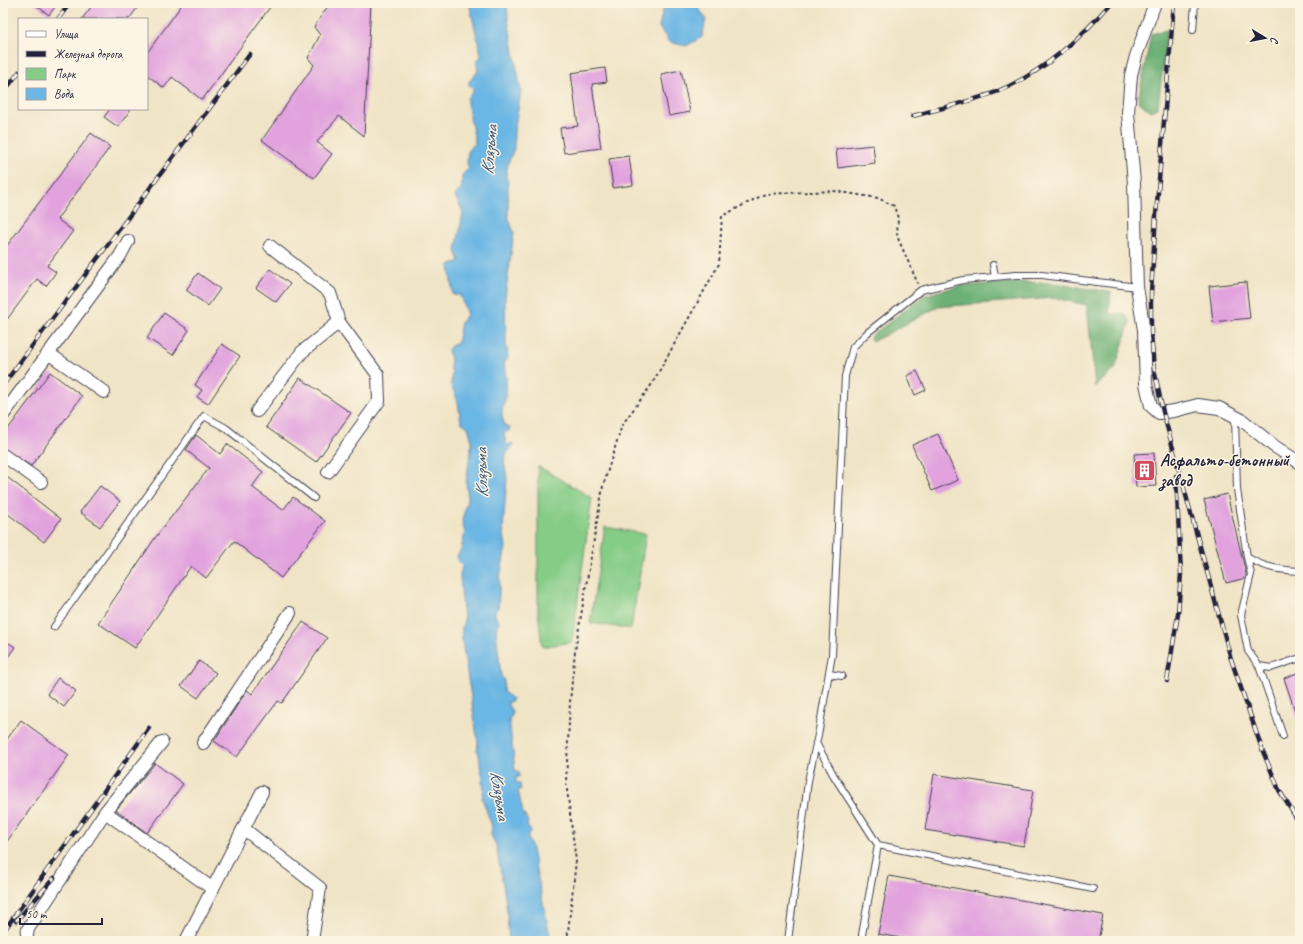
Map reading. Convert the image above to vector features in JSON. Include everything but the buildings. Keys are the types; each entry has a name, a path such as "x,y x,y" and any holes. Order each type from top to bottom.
{"street":[{"path":"1155,3 1133,69 1128,113 1134,183 1137,287 1144,330 1146,384 1151,406 1158,413 1198,405 1219,408 1235,416 1274,446 1300,463"},
{"path":"3,415 120,256 128,241"},
{"path":"270,246 330,293 339,322 378,375 378,401 328,472"},
{"path":"258,412 302,352 339,322"},
{"path":"48,353 104,392"},
{"path":"3,455 41,482"},
{"path":"203,743 290,613"},
{"path":"26,941 28,929 105,812 162,742"},
{"path":"186,941 262,792"},
{"path":"105,812 213,889"},
{"path":"244,829 320,888 312,941"}],"lane":[{"path":"1193,30 1195,3"},
{"path":"993,266 995,277"},
{"path":"788,941 808,781 832,655 836,592 837,514 842,460 845,376 853,347 867,333 921,290 963,280 1042,275 1137,287"},
{"path":"54,627 204,416 226,428 314,498"},
{"path":"1235,416 1237,489 1251,574 1242,615 1248,651 1259,666 1283,736"},
{"path":"1247,557 1260,565 1278,570 1300,571"},
{"path":"1259,666 1271,668 1300,658"},
{"path":"829,674 842,676"},
{"path":"816,743 834,776 878,845 862,935"},
{"path":"878,845 1094,889"}],"path":[{"path":"567,941 576,861 566,782 570,702 575,651 603,486 622,425 652,384 719,264 722,216 765,194 834,191 878,198 894,206 898,218 897,236 921,290"}],"green space":[{"path":"1167,30 1158,108 1150,111 1138,101 1151,34"},
{"path":"1018,282 1053,283 1111,292 1109,314 1124,313 1130,322 1115,369 1095,387 1087,305 1053,298 938,307 872,342 870,337 924,295 960,286"},
{"path":"538,466 592,498 572,642 542,647 538,611"},
{"path":"605,527 646,534 631,629 590,623"}],"water":[{"name":"Клязьма","path":"469,3 507,3 508,19 521,91 514,132 514,149 508,163 506,176 508,184 508,216 514,233 505,297 506,343 508,357 504,364 506,375 506,396 502,413 505,426 510,428 509,431 504,432 506,443 508,445 513,443 513,446 506,454 504,462 507,478 503,528 506,547 500,577 498,608 495,611 495,616 499,622 496,631 501,676 504,680 503,692 512,698 512,701 508,702 508,705 512,711 512,716 509,718 515,770 519,772 519,777 516,777 516,782 520,784 521,789 518,791 523,813 528,821 527,826 531,831 528,833 528,840 531,845 551,941 509,941 506,902 496,845 491,835 492,826 482,798 484,788 482,782 483,776 477,750 478,744 462,641 462,627 464,620 460,576 462,566 458,562 457,556 461,550 465,533 462,521 468,496 466,483 472,441 468,427 461,422 458,402 451,385 451,359 448,350 452,345 457,344 461,322 467,315 460,295 453,295 449,265 460,261 456,251 463,212 455,196 462,187 462,175 469,168 467,164 468,150 475,144 467,103 467,98 473,92 473,89 468,83 478,71 476,60 480,59 481,54"},
{"path":"674,3 696,4 706,19 702,37 686,46 669,42 659,27 663,10"}],"railway":[{"path":"59,18 70,3"},
{"path":"913,116 986,96 1029,76 1073,42 1111,3"},
{"path":"1174,3 1151,293 1151,333 1154,369 1163,412 1231,659 1262,749 1279,790 1300,824"},
{"path":"3,385 250,54"},
{"path":"3,93 18,73"},
{"path":"1167,681 1178,614 1181,573 1176,476"},
{"path":"3,932 149,728"},
{"path":"16,921 54,878"}],"place":[{"name":"Асфальто-бетонный завод","path":"1145,470"}]}
